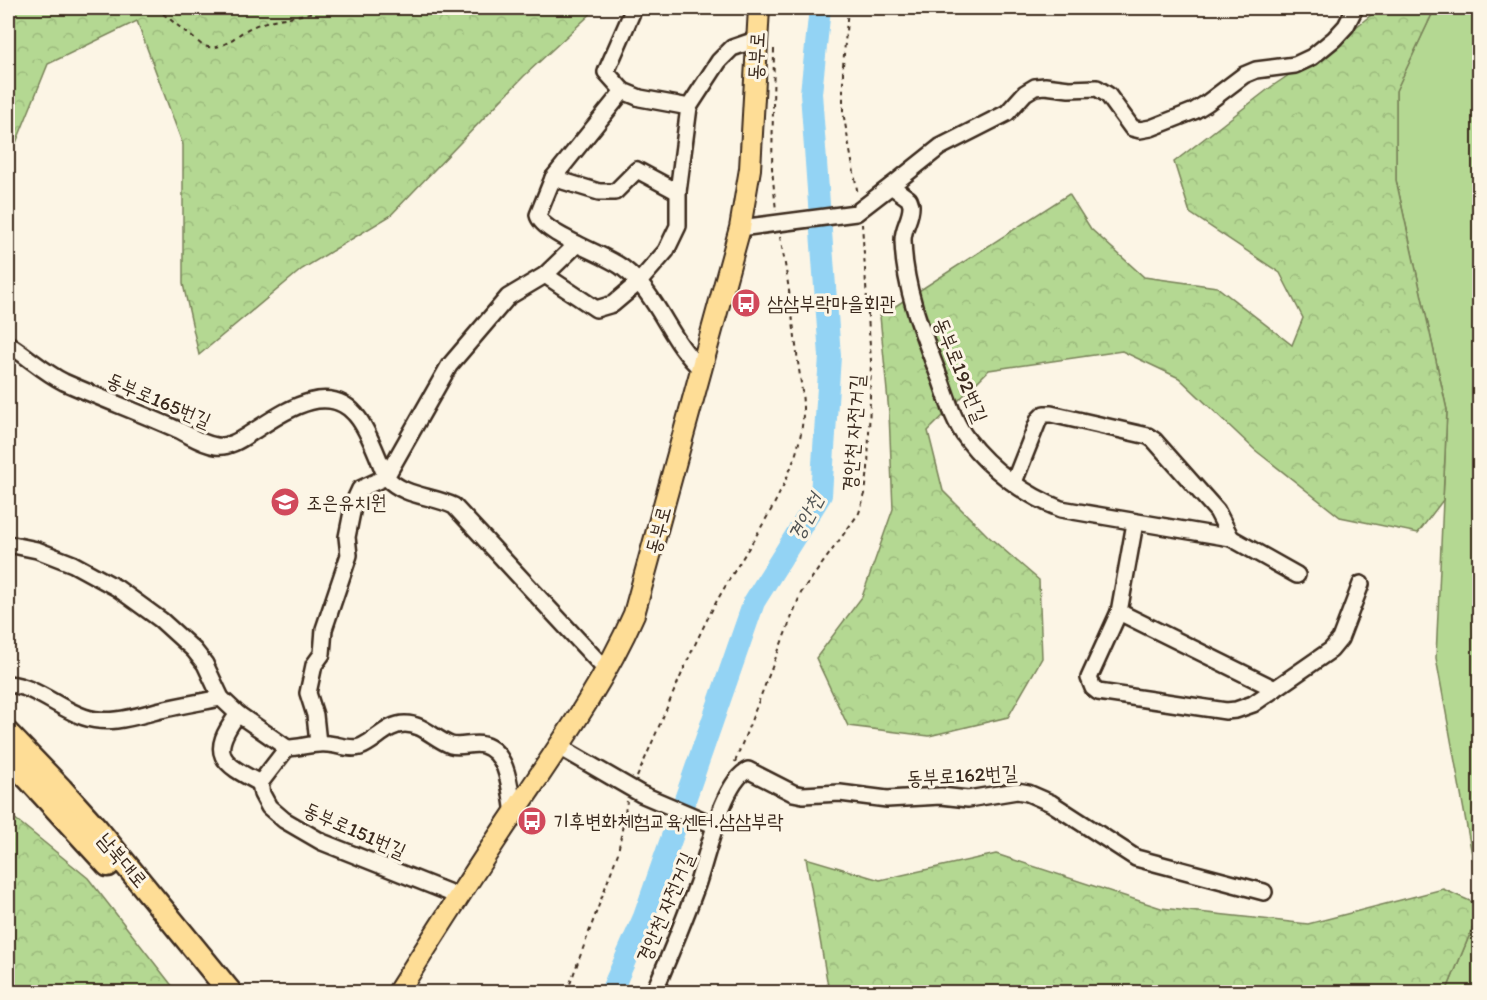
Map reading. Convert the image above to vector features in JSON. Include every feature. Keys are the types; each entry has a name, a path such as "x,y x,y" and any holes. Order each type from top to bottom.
{"highway":[{"name":"남북대로","path":"8,734 96,828 217,988"},
{"name":"남북대로","path":"8,759 106,862 217,988"}],"main road":[{"name":"동부로","path":"398,993 458,896 561,748 606,670 634,614 702,370 745,227 766,40 759,8"},
{"path":"412,993 561,748 613,673 641,614 759,170 767,8"}],"street":[{"path":"634,8 606,72 622,91 640,98 689,106"},
{"path":"745,227 858,211 940,147 1007,113 1035,87 1097,88 1108,95 1132,128 1140,130 1151,128 1200,107 1244,75 1256,70 1296,65 1312,57 1326,48 1346,26 1355,8"},
{"path":"545,275 596,309 613,304 639,282 666,251 678,226 678,192 689,106 719,61 732,48 766,40"},
{"path":"622,91 553,178 539,209 539,220 556,234 614,261 639,282 657,304 689,359 702,370"},
{"path":"553,178 599,192 615,192 638,170 678,192"},
{"name":"동부로192번길","path":"891,186 903,194 911,205 903,241 913,304 954,415 967,439 980,454 1038,500 1061,509 1231,538 1297,575"},
{"path":"318,743 315,715 308,693 314,666 322,654 324,629 349,555 347,537 354,502 360,489 386,477 449,366 508,297 545,275 577,244"},
{"name":"동부로165번길","path":"8,344 64,382 176,429 201,442 219,446 242,439 296,406 320,400 341,403 358,418 386,477"},
{"path":"1014,482 1039,419 1044,414 1148,436 1217,511 1231,538"},
{"path":"386,477 402,490 454,506 606,670"},
{"path":"1135,523 1119,612 1089,678 1093,688 1098,692 1226,711 1253,704 1337,645 1361,584"},
{"path":"8,544 37,550 73,564 117,588 161,620 194,650 205,664 221,698 238,714 287,748 301,748 318,743 358,748 388,729 405,724 428,730 453,746 482,744 491,748 500,758 506,772 514,813"},
{"path":"1119,612 1275,689"},
{"path":"8,684 22,687 86,718 104,720 135,718 221,698"},
{"path":"238,714 221,742 225,760 234,770 260,783 287,748"},
{"path":"561,748 636,792 714,825 698,883 654,993"},
{"name":"동부로162번길","path":"714,825 737,778 748,770 793,793 803,795 840,793 887,799 940,796 968,799 1017,790 1051,803 1136,858 1264,892"},
{"name":"동부로151번길","path":"260,783 262,794 269,807 284,820 322,842 458,896"}],"path":[{"path":"156,8 208,48 221,46 247,29 262,23 279,18 306,15 326,8"},
{"name":"경안천 자전거길","path":"735,762 801,592 858,513 865,494 868,470 871,360 858,211 843,112 843,66 848,8"},
{"path":"567,993 618,853 636,792 712,610 782,488 800,437 803,409 771,168 766,40"}],"green space":[{"path":"8,8 597,8 524,76 390,216 302,269 199,355 183,284 183,145 137,21 48,64 16,143 8,142"},
{"path":"1380,8 1435,8 1396,91 1396,180 1447,410 1443,500 1418,533 1340,517 1255,450 1179,378 1122,351 989,370 928,431 943,491 988,536 1039,580 1042,658 1008,717 929,736 848,726 816,658 862,597 893,509 889,413 880,316 1069,194 1091,229 1144,277 1217,287 1292,345 1303,318 1280,273 1190,213 1174,162 1271,87 1332,46"},
{"path":"1435,8 1479,8 1479,893 1436,658 1447,410 1396,180 1396,90"},
{"path":"8,813 88,878 177,992 8,992"},
{"path":"996,854 1161,908 1308,924 1443,889 1479,905 1479,912 1446,992 829,992 806,858 880,880"},
{"path":"1479,912 1479,992 1446,992"}],"waterway":[{"name":"경안천","path":"611,992 644,917 754,602 821,495 830,356 811,93 820,8"}],"place":[{"name":"삼삼부락마을회관","path":"746,303"},
{"name":"조은유치원","path":"285,502"},
{"name":"기후변화체험교육센터.삼삼부락","path":"532,821"}]}
